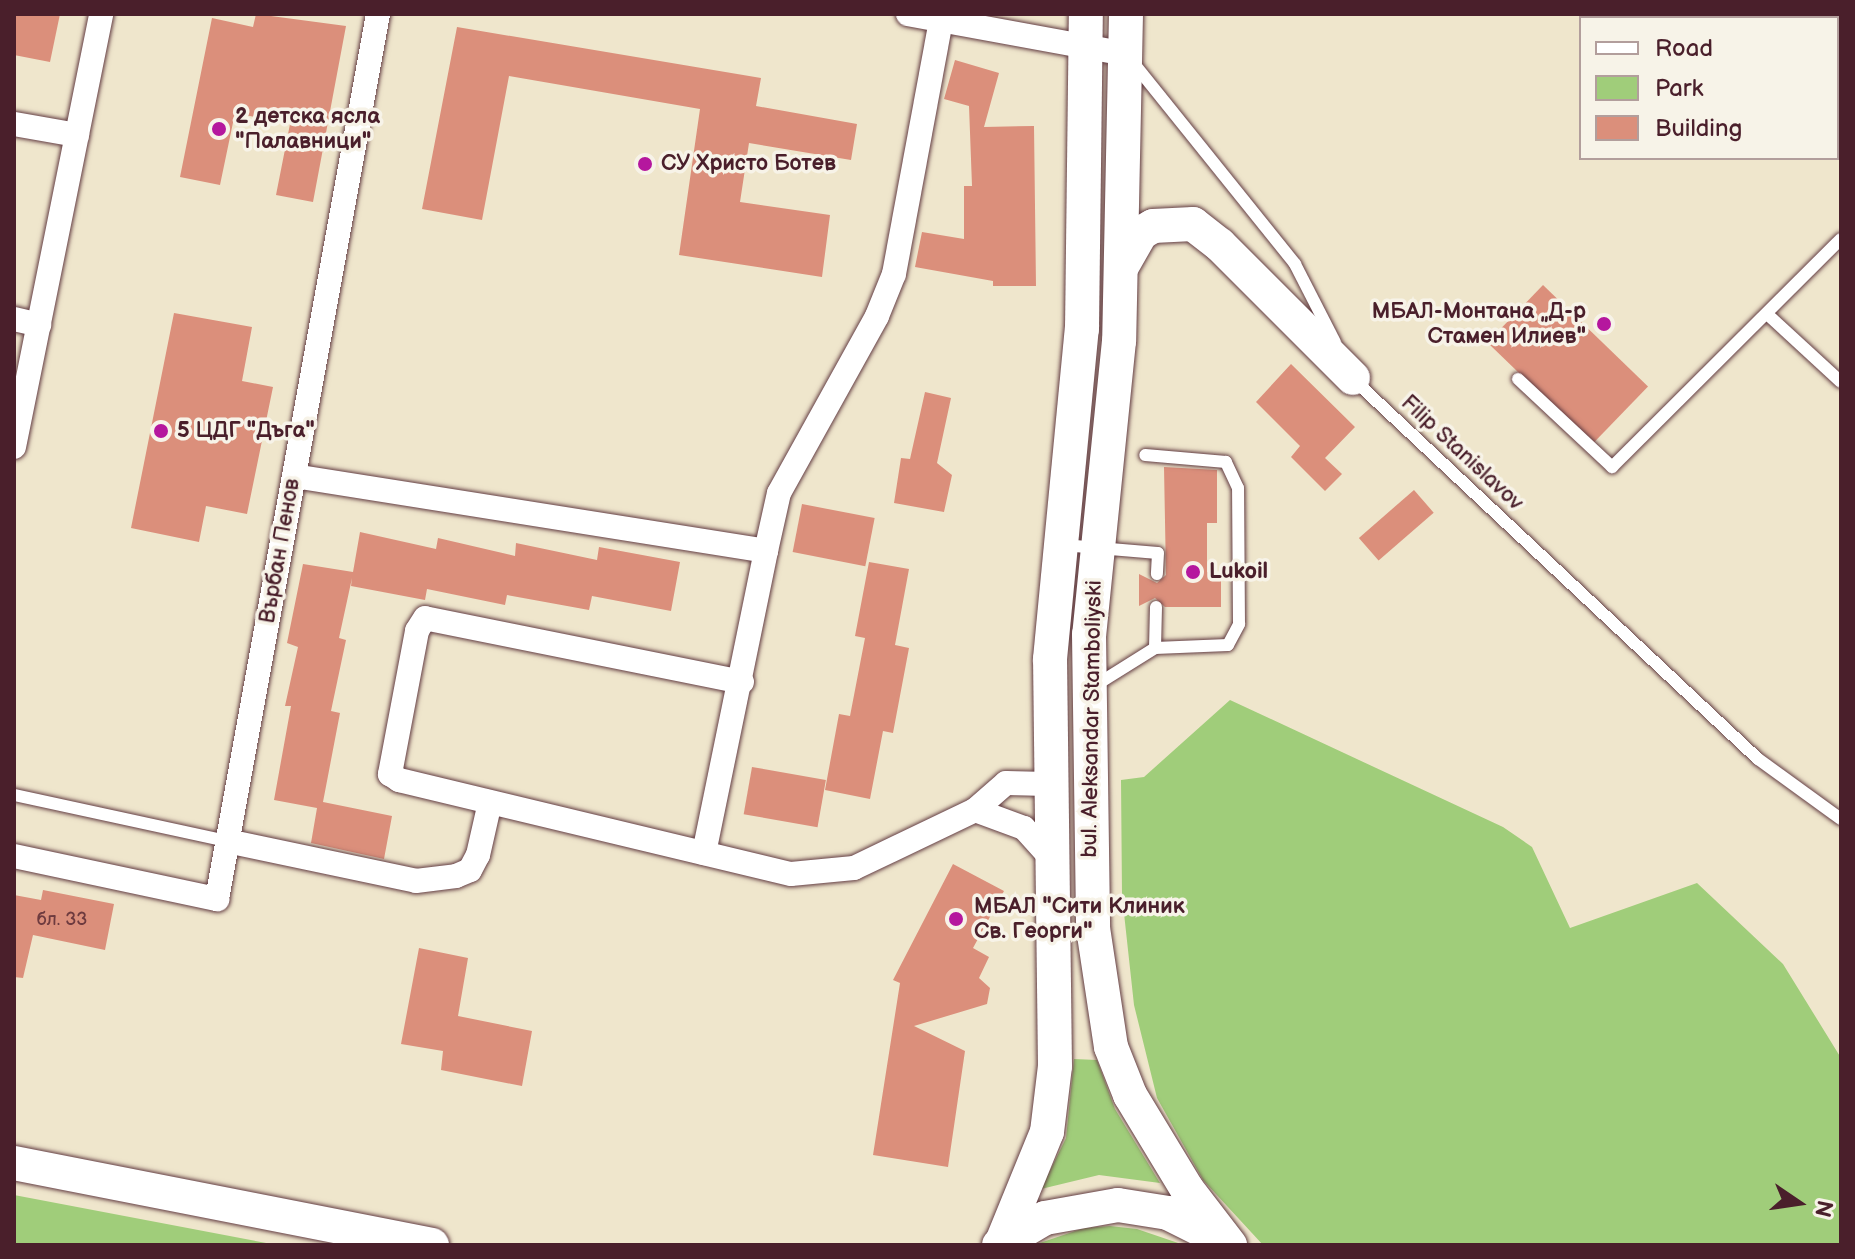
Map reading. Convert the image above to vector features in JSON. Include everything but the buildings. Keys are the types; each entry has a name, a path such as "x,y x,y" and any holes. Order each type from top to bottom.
{"main road":[{"name":"bul. Aleksandar Stamboliyski","path":"1000,1244 1037,1166 1052,1099 1048,784 1075,546 1119,341 1126,14"},
{"path":"1075,546 1070,456 1082,329 1086,29"},
{"path":"1121,268 1141,233 1153,226 1193,224 1353,378"},
{"name":"bul. Aleksandar Stamboliyski","path":"1075,546 1089,689 1093,928 1111,1047 1130,1095 1179,1177 1229,1245"},
{"path":"1048,784 1070,825 1093,928"},
{"path":"14,1163 432,1245"},
{"path":"1000,1244 1069,1211 1118,1205 1168,1213 1229,1245"}],"street":[{"path":"14,447 101,14"},
{"name":"Върбан Пенов","path":"14,856 217,899 378,14"},
{"path":"908,14 941,20 1086,29 1127,54"},
{"path":"704,853 779,493 877,316 894,274 941,20"},
{"path":"14,124 77,135"},
{"path":"14,319 39,325"},
{"path":"294,476 766,551"},
{"path":"742,682 425,618 417,631 390,776 791,874 854,868 975,810 1006,783 1048,784"},
{"path":"227,841 416,881 456,876 470,870 478,855 490,802"},
{"path":"975,810 1024,828 1049,856"}],"lane":[{"name":"Filip Stanislavov","path":"1127,54 1295,264 1353,378 1758,759 1841,819"},
{"path":"1518,379 1612,467 1841,239"},
{"path":"1767,314 1841,382"},
{"path":"1089,689 1155,648 1228,645 1239,624 1238,488 1226,462 1145,455"},
{"path":"1075,546 1158,553 1157,574"},
{"path":"1155,648 1156,607"},
{"path":"14,795 227,841"}],"green space":[{"path":"1230,700 1503,827 1532,847 1570,928 1697,883 1783,964 1841,1058 1841,1245 1263,1245 1203,1180 1157,1098 1134,1005 1122,895 1121,780 1144,777"},
{"path":"1074,1059 1097,1060 1115,1109 1160,1183 1099,1175 1041,1189 1066,1138"},
{"path":"14,1195 277,1245 14,1245"},
{"path":"1110,1226 1137,1229 1184,1245 1034,1245 1084,1228"}],"place":[{"name":"2 детска ясла \"Палавници\"","path":"219,129"},
{"name":"СУ Христо Ботев","path":"645,164"},
{"name":"МБАЛ-Монтана „Д-р Стамен Илиев\"","path":"1604,324"},
{"name":"5 ЦДГ \"Дъга\"","path":"161,431"},
{"name":"Lukoil","path":"1193,572"},
{"name":"МБАЛ \"Сити Клиник Св. Георги\"","path":"956,919"}]}
